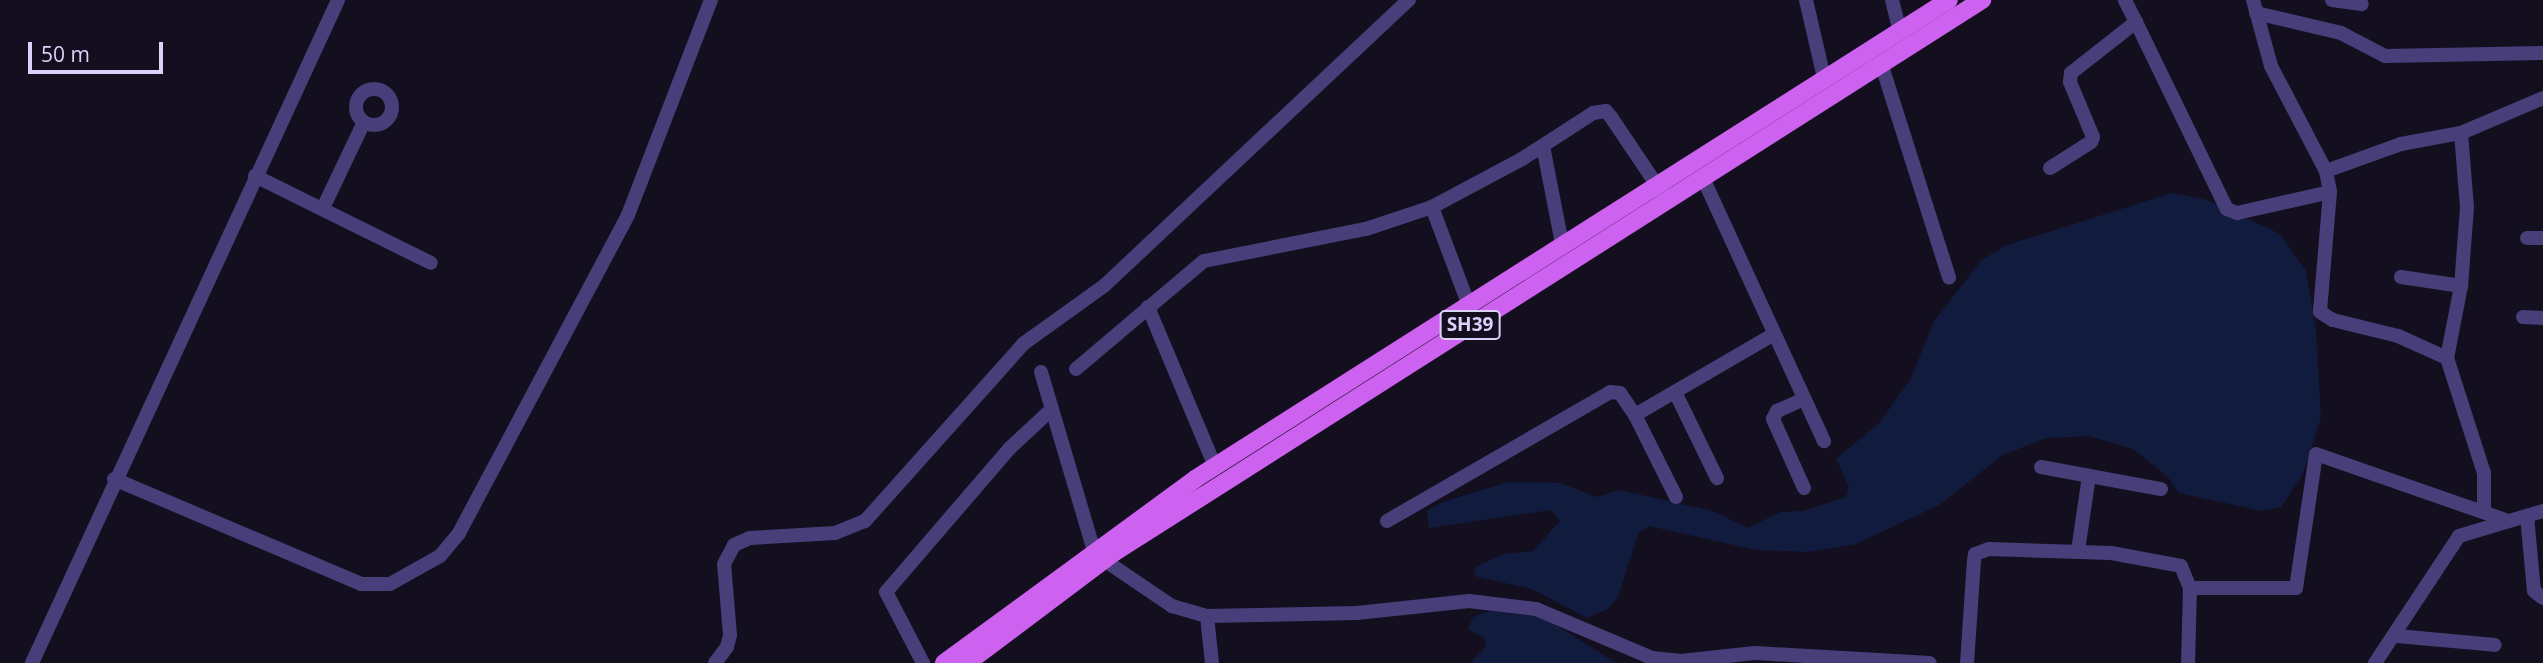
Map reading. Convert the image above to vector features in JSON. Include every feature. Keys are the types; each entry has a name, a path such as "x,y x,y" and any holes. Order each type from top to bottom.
{"main road":[{"name":"SH39","path":"944,663 1099,555 1982,0"},
{"name":"SH39","path":"967,663 1099,555 1215,466 1468,303 1948,1"}],"street":[{"path":"32,663 114,479 338,0"},
{"path":"114,479 361,583 390,584 440,556 459,533 628,215 711,0"},
{"path":"715,663 730,635 724,564 734,545 750,538 835,533 865,521 1023,344 1105,285 1409,0"},
{"path":"1806,0 1824,78"},
{"path":"1892,0 1900,32"},
{"path":"2125,0 2227,209 2237,213 2330,192"},
{"path":"2332,0 2362,4"},
{"path":"2254,7 2341,33 2385,56 2543,53"},
{"path":"2254,7 2271,66 2326,171 2330,192 2320,312 2333,320 2398,336 2447,358"},
{"path":"2050,168 2087,147 2093,137 2070,82 2071,73 2136,22"},
{"path":"1881,63 1949,278"},
{"path":"2326,171 2401,144 2461,133 2543,98"},
{"path":"1076,369 1204,261 1366,229 1432,207 1543,146 1593,113 1605,111 1666,200"},
{"path":"323,208 364,122"},
{"path":"2461,133 2467,207 2461,286 2447,358 2484,472 2484,512"},
{"path":"1543,146 1562,244"},
{"path":"255,176 431,263"},
{"path":"1702,176 1824,441"},
{"path":"1432,207 1468,303"},
{"path":"2528,238 2543,238"},
{"path":"2401,277 2461,286"},
{"path":"1148,307 1215,466"},
{"path":"2524,317 2543,318"},
{"path":"1635,415 1774,334"},
{"path":"1041,372 1099,555 1172,606 1208,616 1357,613 1469,601 1505,602 1536,609 1629,651 1680,662 1755,653 1930,663"},
{"path":"1675,391 1717,478"},
{"path":"1387,521 1610,392 1620,393 1635,415 1676,497"},
{"path":"1804,399 1777,411 1773,419 1804,488"},
{"path":"923,663 886,592 1010,448 1052,410"},
{"path":"2190,588 2296,588 2316,454 2508,521"},
{"path":"2041,467 2161,489"},
{"path":"2078,551 2090,476"},
{"path":"2375,663 2397,636 2459,536 2543,511"},
{"path":"2527,516 2534,591 2543,598"},
{"path":"1967,663 1975,554 1989,549 2078,551 2173,562 2186,575 2190,588 2188,663"},
{"path":"1208,616 1212,663"},
{"path":"2397,636 2495,645"}],"water":[{"path":"2172,193 2207,200 2280,234 2306,271 2316,329 2321,417 2303,474 2281,507 2262,511 2179,493 2167,476 2133,449 2089,436 2046,438 2003,455 1939,505 1856,544 1808,552 1756,550 1649,526 1638,534 1618,597 1608,609 1587,618 1532,589 1474,576 1476,567 1503,554 1533,551 1560,521 1552,510 1429,528 1427,511 1443,502 1508,482 1560,483 1597,497 1619,490 1713,511 1747,528 1781,512 1803,511 1846,497 1849,487 1836,459 1880,422 1911,378 1934,321 1981,261 2004,246"},
{"path":"1492,610 1542,616 1616,663 1470,663 1486,647 1484,638 1468,629 1473,617"}]}
